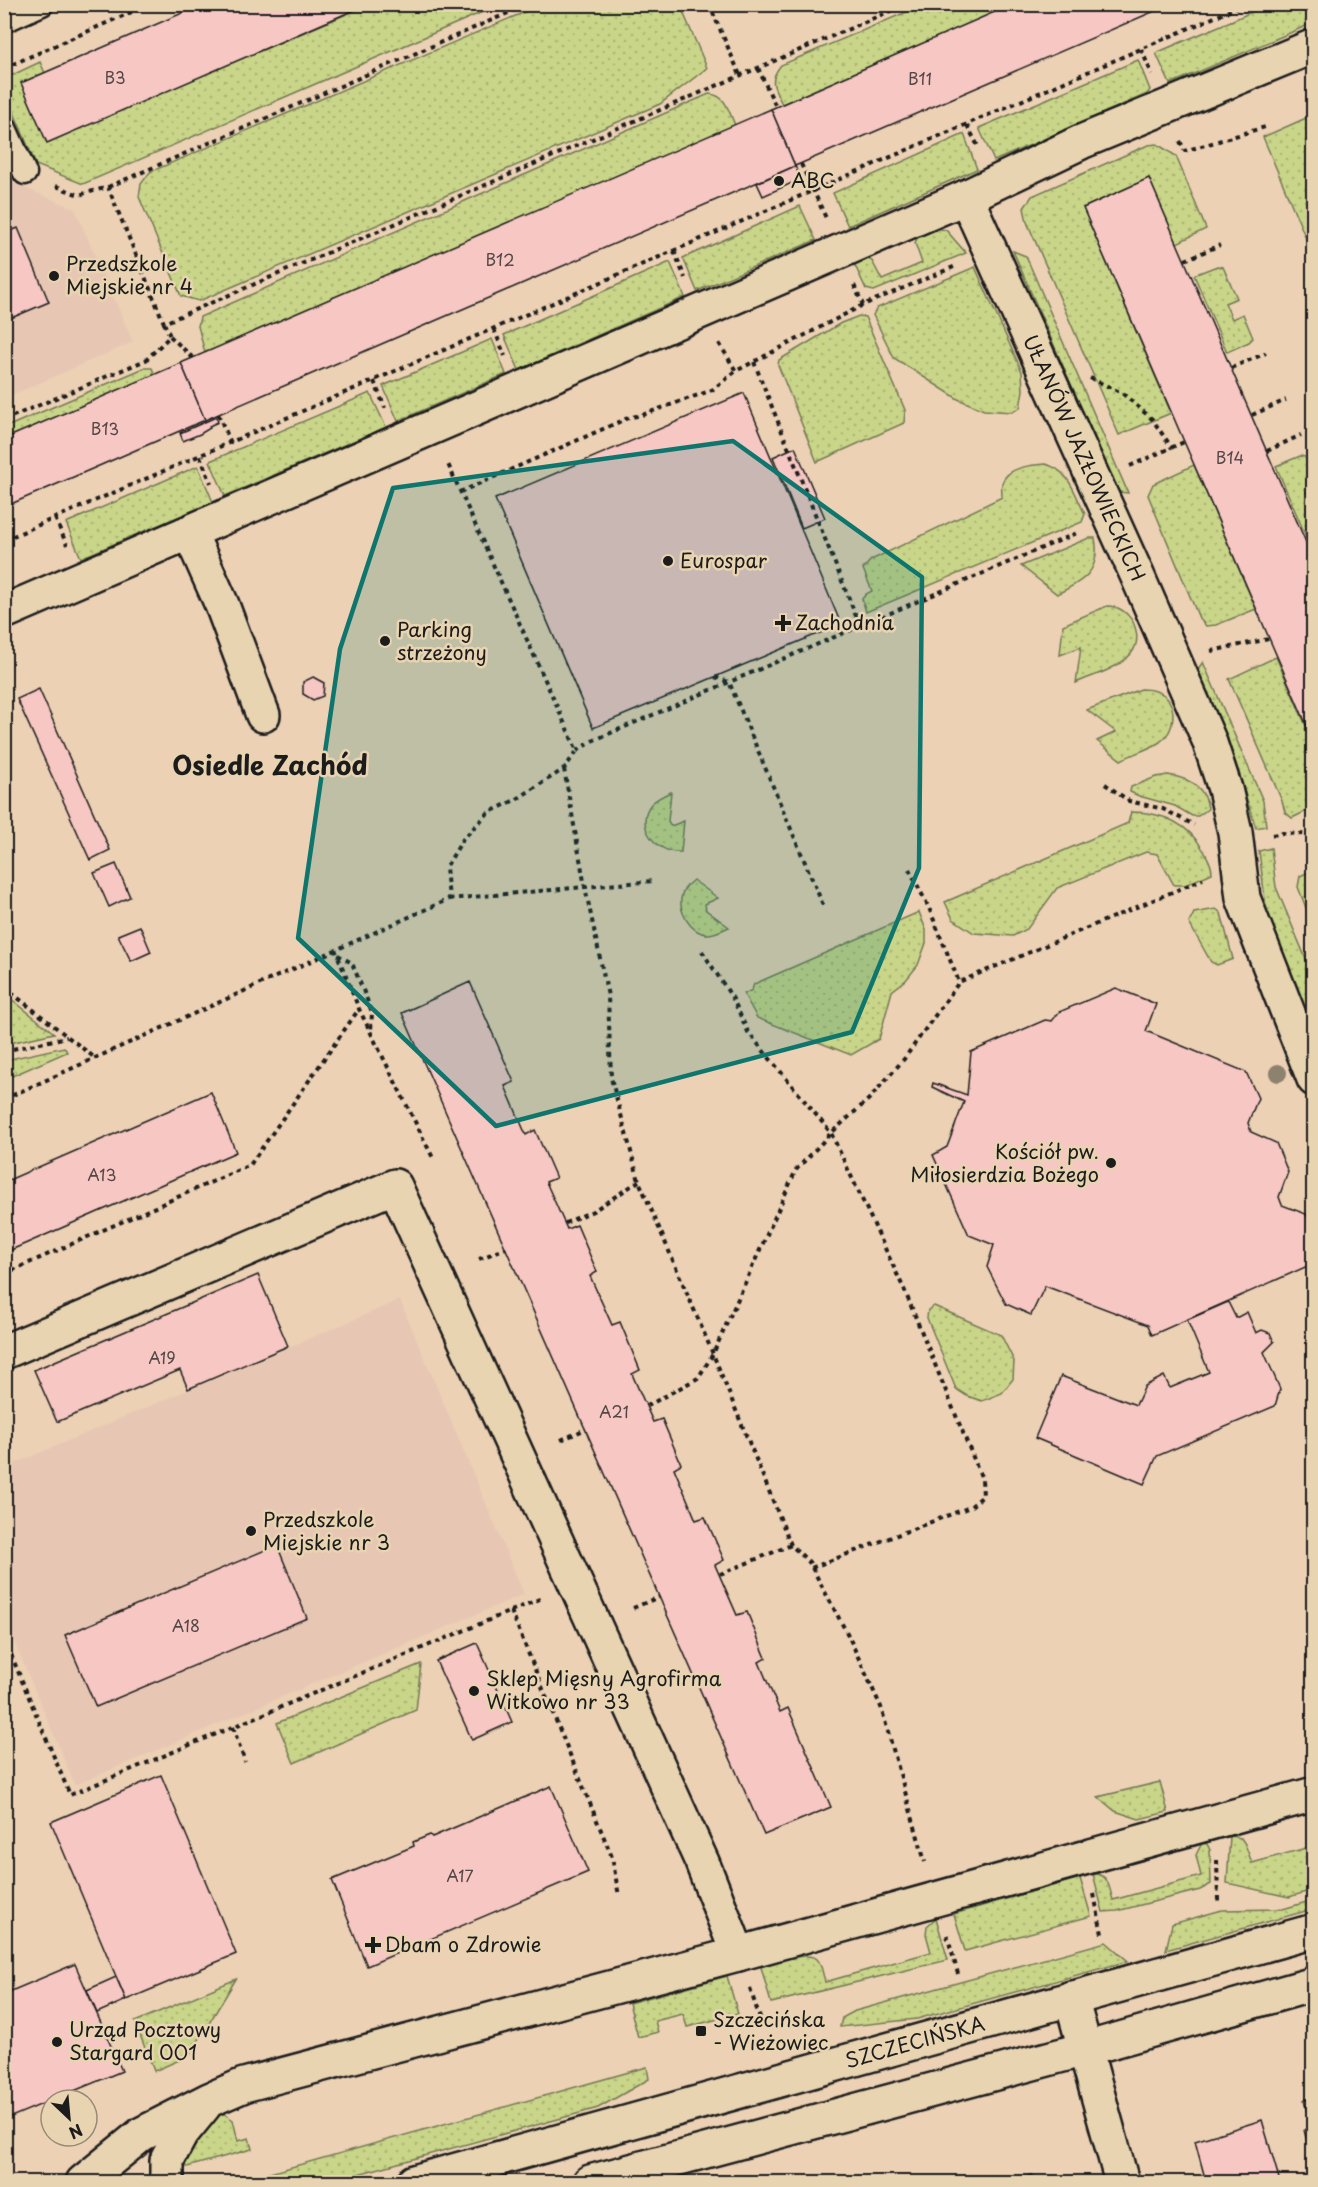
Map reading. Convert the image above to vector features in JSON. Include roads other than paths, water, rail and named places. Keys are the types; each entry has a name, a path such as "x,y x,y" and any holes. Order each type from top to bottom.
{"street":[{"path":"4,612 966,197 1081,142 1314,46"},
{"name":"UŁANÓW JAZŁOWIECKICH","path":"966,197 1209,740 1225,789 1235,832 1243,898 1314,1079"},
{"path":"190,533 222,605 263,715"},
{"path":"4,1352 395,1186 702,1862 738,1954"},
{"path":"83,2182 142,2134 244,2085 738,1954 1314,1794"},
{"name":"SZCZECIŃSKA","path":"414,2182 1314,1931"},
{"path":"590,2182 1085,2049 1314,1984"},
{"path":"1071,1998 1122,2182"},
{"path":"167,2182 167,2160 181,2134 209,2100"}],"lane":[{"path":"4,21 42,4"},
{"path":"4,126 25,173"}],"place":[{"name":"ABC","path":"779,181"},
{"name":"Przedszkole Miejskie nr 4","path":"54,276"},
{"name":"Eurospar","path":"668,561"},
{"name":"Zachodnia","path":"783,623"},
{"name":"Parking strzeżony","path":"385,641"},
{"name":"Kościół pw. Miłosierdzia Bożego","path":"1111,1163"},
{"name":"Przedszkole Miejskie nr 3","path":"251,1531"},
{"name":"Sklep Mięsny Agrofirma Witkowo nr 33","path":"474,1691"},
{"name":"Dbam o Zdrowie","path":"373,1945"},
{"name":"Szczecińska - Wieżowiec","path":"701,2031"},
{"name":"Urząd Pocztowy Stargard 001","path":"57,2042"}],"district":[{"name":"Osiedle Zachód","path":"270,766"}]}
